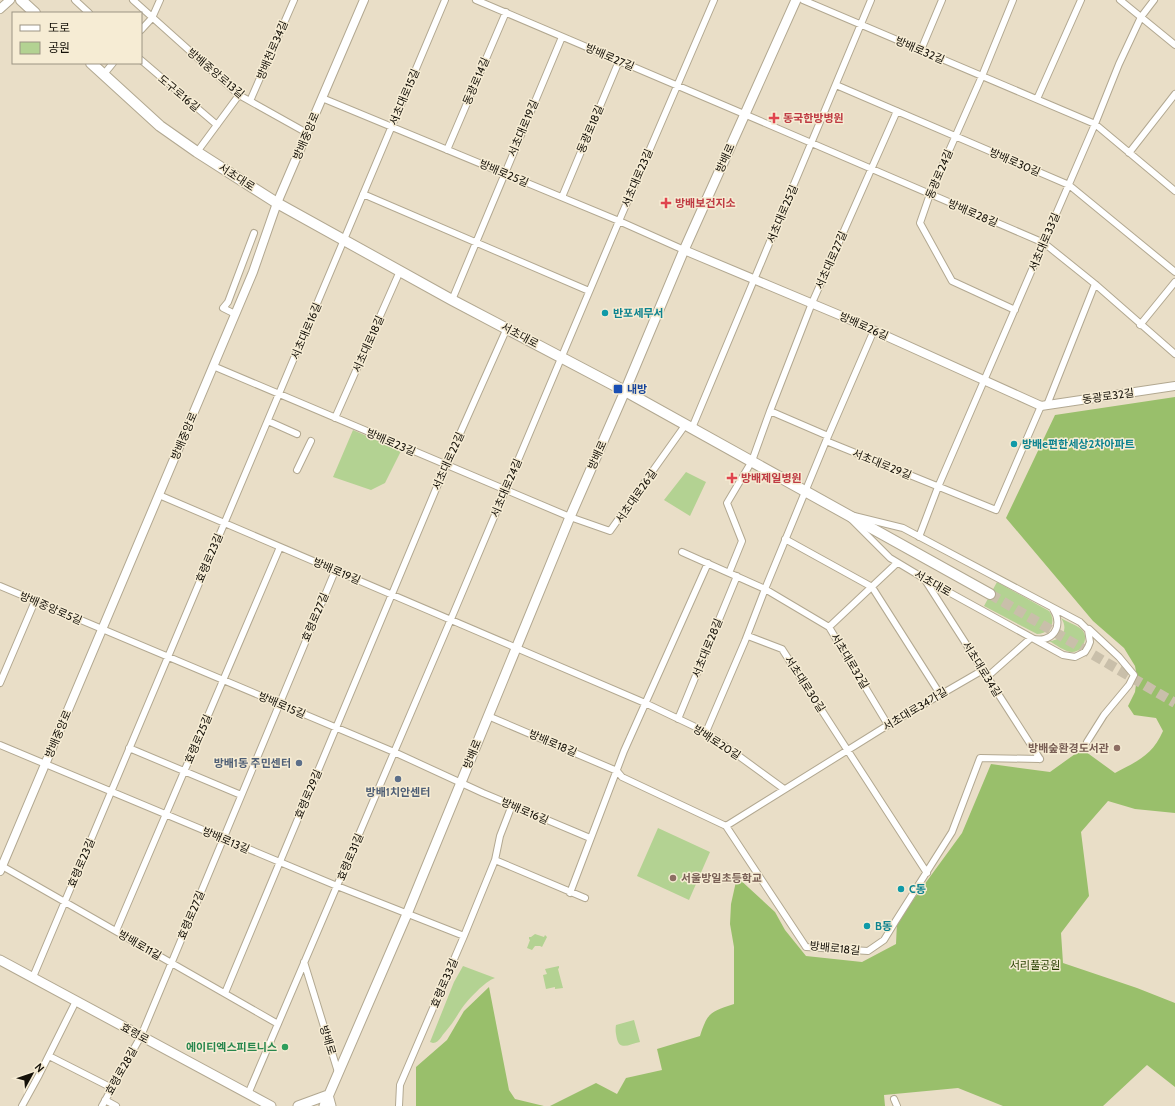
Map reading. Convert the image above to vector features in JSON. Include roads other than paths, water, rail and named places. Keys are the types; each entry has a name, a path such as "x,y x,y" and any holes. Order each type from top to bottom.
{"main road":[{"path":"21,0 34,12"},
{"name":"방배로","path":"324,1106 407,914 570,517 684,250 796,0"},
{"name":"서초대로","path":"92,64 152,119 197,152 277,203 452,300 562,357 689,426 990,594"},
{"name":"효령로","path":"0,960 271,1106"},
{"path":"298,1106 328,1095 331,1106"}],"street":[{"path":"0,9 10,0"},
{"path":"75,0 88,12"},
{"name":"방배중앙로13길","path":"133,0 239,95 307,133"},
{"path":"142,29 152,18 160,0"},
{"name":"방배천로34길","path":"250,101 294,0"},
{"name":"방배중앙로","path":"1,868 235,314 277,203 364,0"},
{"name":"서초대로15길","path":"344,240 445,0"},
{"name":"방배로27길","path":"476,0 744,114"},
{"name":"서초대로23길","path":"562,357 714,0"},
{"name":"방배로32길","path":"803,0 1095,124 1175,191"},
{"name":"서초대로25길","path":"689,426 755,279 871,0"},
{"path":"922,50 942,0"},
{"name":"동광로24길","path":"1013,0 982,76 930,194 920,223 952,281 1015,310"},
{"path":"1037,99 1081,0"},
{"path":"1120,0 1175,45"},
{"name":"서초대로33길","path":"919,537 938,487 1069,185 1119,64 1141,17 1154,0"},
{"name":"동광로14길","path":"447,150 506,12"},
{"name":"서초대로19길","path":"452,300 562,36"},
{"name":"도구로16길","path":"142,61 217,125"},
{"name":"동광로18길","path":"562,198 619,61"},
{"path":"104,74 112,64"},
{"name":"방배로30길","path":"836,85 1069,185 1175,272"},
{"path":"1129,153 1175,94"},
{"path":"197,152 239,95"},
{"name":"방배로25길","path":"322,98 619,221 684,250"},
{"name":"서초대로27길","path":"752,462 770,410 812,303 897,111"},
{"name":"방배로28길","path":"744,114 1044,243 1095,284 1140,325 1175,354"},
{"path":"363,194 589,292"},
{"path":"235,314 223,308 230,295 254,233"},
{"name":"서초대로16길","path":"224,523 344,240"},
{"name":"방배로26길","path":"684,250 812,303 1044,406"},
{"name":"서초대로18길","path":"335,418 400,271"},
{"path":"1140,325 1175,282"},
{"path":"938,487 996,510 1044,406 1095,284"},
{"name":"서초대로22길","path":"392,594 446,464 507,328"},
{"path":"706,732 748,636 785,539 874,330"},
{"name":"서초대로24길","path":"451,619 562,357"},
{"name":"방배로23길","path":"213,366 570,517"},
{"name":"동광로32길","path":"1044,406 1175,386"},
{"path":"770,410 827,438"},
{"path":"268,421 297,434"},
{"name":"서초대로26길","path":"570,517 610,532 689,426"},
{"name":"서초대로29길","path":"827,438 938,487"},
{"path":"297,470 311,441"},
{"path":"729,573 742,541 727,503 752,462"},
{"name":"방배로19길","path":"159,495 334,571 516,647"},
{"name":"서초대로","path":"846,514 903,528 1085,626 1088,630 1090,642 1085,652 1074,657 1063,655 897,563 890,558 846,514"},
{"name":"효령로23길","path":"33,977 224,523"},
{"path":"785,539 872,587 940,694"},
{"name":"효령로25길","path":"116,931 280,547"},
{"path":"682,552 765,589 829,627"},
{"name":"서초대로32길","path":"888,725 829,627 897,563"},
{"path":"570,892 624,751 708,564"},
{"name":"효령로27길","path":"140,1036 334,571"},
{"name":"서초대로28길","path":"678,719 736,576"},
{"name":"서초대로34길","path":"925,579 1040,759"},
{"name":"방배중앙로5길","path":"0,586 102,629"},
{"name":"효령로29길","path":"225,993 392,594"},
{"path":"0,683 35,601"},
{"path":"987,678 1031,638 1042,640 1052,635 1056,630 1058,619 1052,609 1048,606"},
{"name":"효령로31길","path":"248,1094 451,619"},
{"path":"1085,626 1119,656 1134,675 1129,685 1104,715 1086,742"},
{"name":"방배로15길","path":"102,629 336,727 461,782"},
{"name":"서초대로30길","path":"748,636 782,650 848,750"},
{"name":"방배로20길","path":"516,647 645,703 706,732 784,789"},
{"name":"서초대로34가길","path":"726,826 888,725 983,670"},
{"name":"방배로18길","path":"488,716 617,770 622,777 726,826 806,947 868,951 884,940 952,832 980,758 1040,759"},
{"name":"방배로13길","path":"0,745 407,914"},
{"path":"129,748 241,795"},
{"path":"848,750 926,873"},
{"name":"방배로16길","path":"461,782 590,838"},
{"name":"효령로33길","path":"399,1106 400,1085 495,860 500,836 512,805"},
{"path":"495,860 584,898"},
{"name":"방배로11길","path":"1,868 116,931 278,1024"},
{"path":"407,914 464,936"},
{"name":"방배로","path":"304,962 338,1072"},
{"path":"22,1106 76,1001"},
{"name":"효령로28길","path":"103,1103 140,1036"},
{"path":"49,1056 112,1088"},
{"path":"894,1100 897,1106"},
{"path":"103,1103 116,1106"}],"tunnel":[{"path":"990,594 1175,703"}],"place":[{"name":"동국한방병원","path":"774,118"},
{"name":"방배보건지소","path":"666,203"},
{"name":"반포세무서","path":"605,313"},
{"name":"내방","path":"618,389"},
{"name":"방배e편한세상2차아파트","path":"1014,444"},
{"name":"방배제일병원","path":"732,478"},
{"name":"방배숲환경도서관","path":"1117,748"},
{"name":"방배1동 주민센터","path":"299,763"},
{"name":"방배1치안센터","path":"398,779"},
{"name":"서울방일초등학교","path":"673,878"},
{"name":"C동","path":"901,889"},
{"name":"B동","path":"867,926"},
{"name":"에이티엑스피트니스","path":"285,1047"}],"park label":[{"name":"서리풀공원","path":"1035,965"}]}
